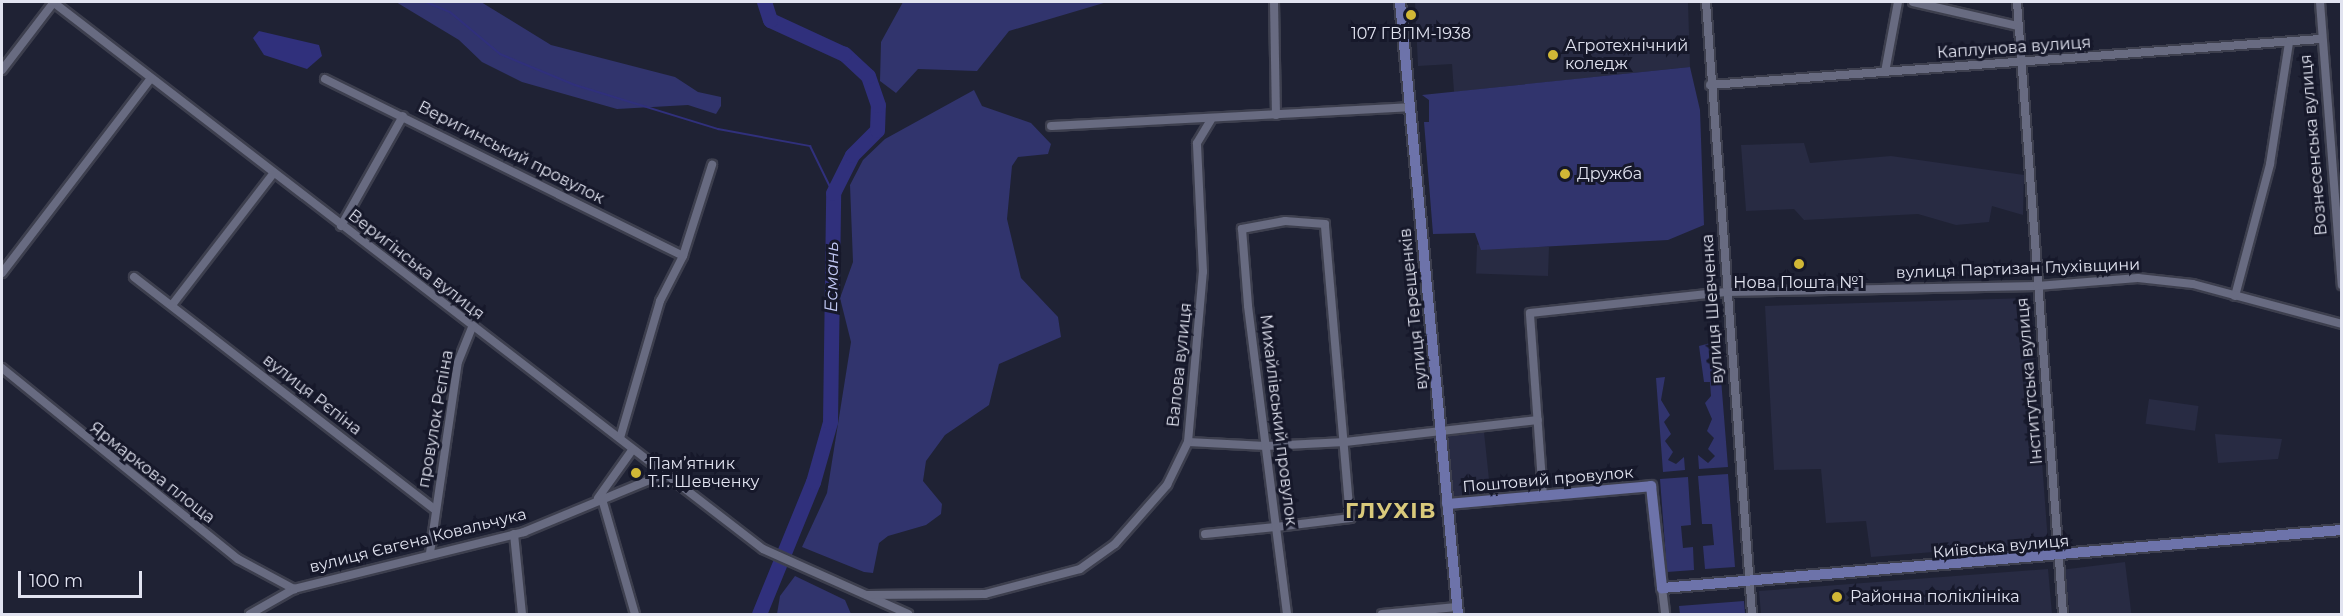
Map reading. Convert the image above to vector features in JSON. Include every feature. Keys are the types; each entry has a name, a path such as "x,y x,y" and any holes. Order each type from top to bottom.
{"main road":[{"name":"вулиця Терещенків","path":"1400,2 1457,611"},
{"name":"Поштовий провулок","path":"1447,504 1651,486 1662,588"},
{"name":"Київська вулиця","path":"1662,588 2059,558 2342,531"}],"street":[{"path":"2,70 53,2"},
{"name":"Веригінська вулиця","path":"53,2 471,327 620,438 763,549 861,596"},
{"path":"1274,2 1276,115"},
{"name":"вулиця Шевченка","path":"1706,2 1710,85 1752,615"},
{"path":"1885,72 1898,2"},
{"path":"1913,2 2018,26"},
{"name":"Інститутська вулиця","path":"2017,2 2063,615"},
{"name":"Вознесенська вулиця","path":"2321,2 2320,39 2342,285"},
{"name":"Каплунова вулиця","path":"1710,85 2320,39"},
{"path":"2235,296 2270,164 2289,42"},
{"path":"2,273 150,78"},
{"name":"Веригинський провулок","path":"325,79 683,256"},
{"path":"1051,126 1211,120 1409,107"},
{"path":"341,226 403,116"},
{"name":"Валова вулиця","path":"861,596 985,594 1080,569 1143,516 1188,442 1203,282 1197,143 1211,120"},
{"path":"620,438 660,301 683,256 712,165"},
{"path":"172,305 273,174"},
{"name":"Михайлівський провулок","path":"1287,615 1242,229 1285,220 1325,224 1345,442"},
{"name":"вулиця Рєпіна","path":"134,277 434,509"},
{"name":"вулиця Партизан Глухівщини","path":"1538,420 1530,314 1726,292 2037,286 2138,278 2235,296 2342,324"},
{"name":"провулок Рєпіна","path":"430,553 434,509 446,464 458,362 471,327"},
{"name":"Ярмаркова площа","path":"2,368 238,559 294,589"},
{"path":"1188,442 1266,446 1345,442 1441,434 1538,420 1543,496"},
{"path":"1205,534 1350,518 1345,442"},
{"path":"633,449 599,500 635,615"},
{"name":"вулиця Євгена Ковальчука","path":"250,615 294,589 430,553 514,534 664,474"},
{"path":"514,534 522,615"},
{"path":"1662,588 1665,615"},
{"path":"861,596 908,615"},
{"path":"1382,615 1457,611"}],"shaded area":[{"path":"396,2 481,2 551,45 675,77 698,92 721,97 721,106 716,114 688,105 617,109 522,82 482,62 459,40"},
{"path":"903,2 1107,2 1009,31 977,71 918,69 896,93 880,81 881,42"},
{"name":"Агротехнічний коледж","path":"1415,2 1688,2 1690,67 1454,92 1452,64 1418,66"},
{"path":"259,31 319,45 322,56 307,69 264,55 253,38"},
{"name":"Дружба","path":"1690,67 1700,110 1704,225 1668,240 1481,250 1475,233 1433,234 1424,122 1429,122 1429,100 1422,95"},
{"path":"974,90 982,106 1031,123 1051,144 1048,154 1018,157 1012,166 1007,219 1021,278 1058,317 1061,337 999,364 989,405 945,435 926,461 923,481 942,504 941,514 926,525 888,536 879,543 873,573 864,572 802,547 827,493 851,342 840,298 853,262 850,185 863,160 885,139"},
{"path":"1804,143 1810,163 1891,156 2024,175 2023,215 1992,206 1989,222 1956,225 1918,214 1804,220 1794,209 1746,211 1741,145"},
{"path":"1477,244 1549,247 1548,276 1476,273"},
{"path":"2030,298 2048,543 1871,557 1866,521 1826,523 1821,469 1774,470 1765,306"},
{"path":"1718,341 1728,467 1699,469 1698,455 1708,463 1715,456 1708,449 1714,438 1707,431 1712,419 1705,403 1711,396 1710,382 1704,382 1699,346"},
{"path":"1665,377 1661,400 1670,415 1664,422 1671,434 1665,441 1673,452 1668,460 1676,464 1684,457 1685,470 1663,472 1656,378"},
{"path":"2149,399 2199,406 2195,431 2146,424"},
{"path":"1484,432 1490,493 1454,497 1447,436"},
{"path":"2215,434 2282,439 2278,459 2218,463"},
{"path":"1728,474 1735,567 1705,569 1703,546 1714,545 1712,524 1702,524 1698,476"},
{"path":"1688,477 1691,525 1681,526 1683,548 1693,547 1694,570 1667,572 1660,479"},
{"path":"2125,562 2131,614 2070,614 2064,569"},
{"path":"2048,569 2052,614 1761,614 1759,591"},
{"path":"795,576 845,600 851,614 777,614 780,596"},
{"path":"1744,601 1745,614 1680,614 1679,606"}],"waterway":[{"path":"426,2 450,12 500,54 575,85 718,129 810,146 833,193"},
{"name":"Есмань","path":"759,614 813,482 830,422 833,193 852,155 877,130 878,105 868,76 844,54 770,20 764,2"}],"place":[{"name":"107 ГВПМ-1938","path":"1411,15"},
{"name":"Агротехнічний коледж","path":"1553,55"},
{"name":"Дружба","path":"1565,174"},
{"name":"Нова Пошта №1","path":"1799,264"},
{"name":"Пам’ятник Т.Г. Шевченку","path":"636,473"},
{"name":"Районна поліклініка","path":"1837,597"}],"district":[{"name":"ГЛУХІВ","path":"1391,511"}]}
